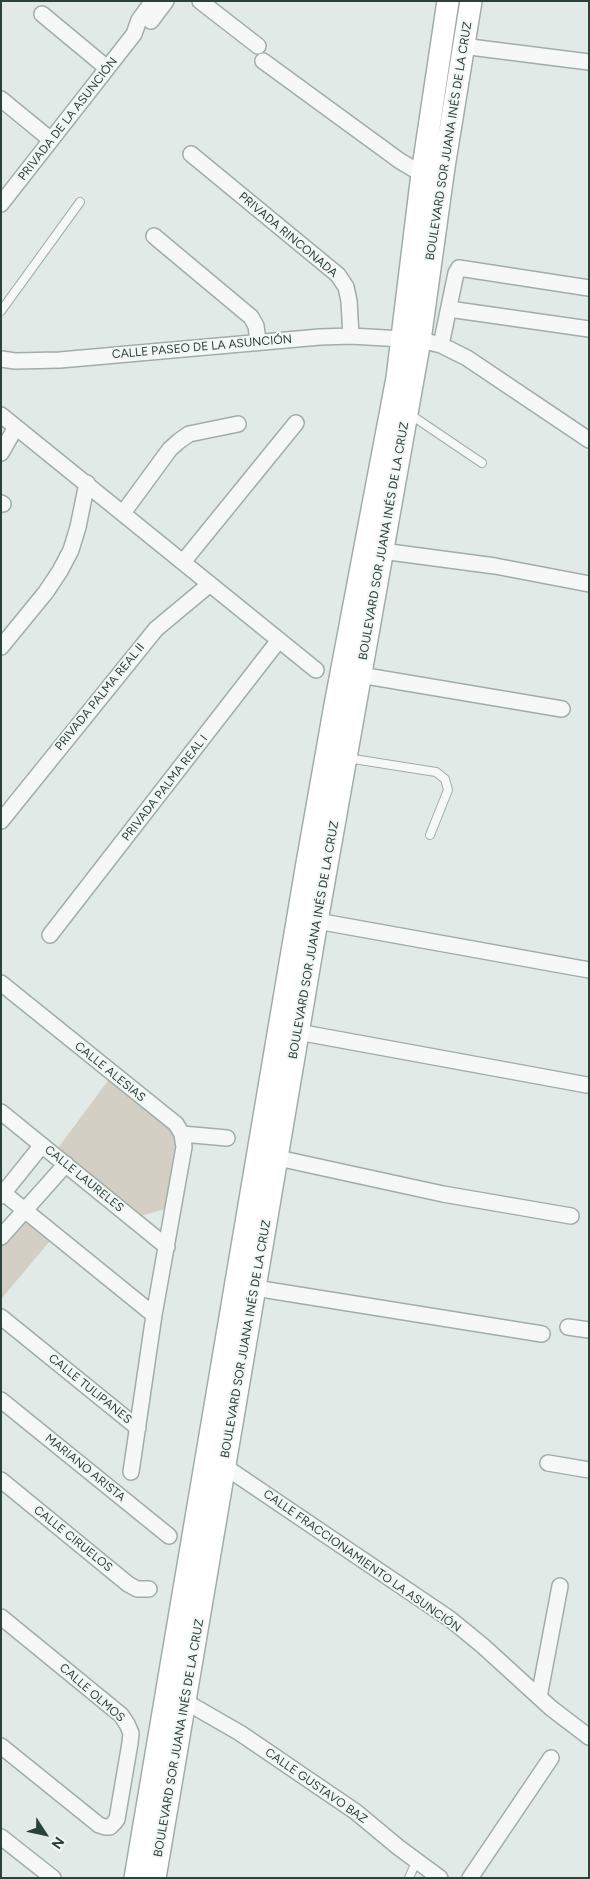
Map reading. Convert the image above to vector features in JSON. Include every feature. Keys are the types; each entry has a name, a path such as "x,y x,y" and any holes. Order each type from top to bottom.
{"main road":[{"name":"BOULEVARD SOR JUANA INÉS DE LA CRUZ","path":"155,1878 345,758 407,412 422,174 448,1"},
{"name":"BOULEVARD SOR JUANA INÉS DE LA CRUZ","path":"135,1878 337,695 397,378 411,339 471,1"}],"street":[{"name":"PRIVADA DE LA ASUNCIÓN","path":"1,204 134,34 139,20 153,1"},
{"name":"PRIVADA DE LA ASUNCIÓN","path":"134,34 147,26 166,1"},
{"path":"200,1 258,46"},
{"path":"42,14 107,68"},
{"path":"462,46 589,62"},
{"path":"263,61 400,162 422,174"},
{"path":"1,99 51,140"},
{"name":"PRIVADA RINCONADA","path":"191,154 338,276 346,287 349,301 351,336"},
{"path":"154,236 251,317 256,326 258,342"},
{"path":"441,345 456,273 461,267 589,288"},
{"path":"449,309 589,329"},
{"name":"CALLE PASEO DE LA ASUNCIÓN","path":"1,359 15,361 60,360 258,342 351,336 411,339 441,345 467,358 589,440"},
{"path":"1,415 316,670"},
{"path":"183,562 296,423"},
{"path":"123,513 179,440 189,434 238,424"},
{"path":"1,453 16,427"},
{"path":"1,647 46,592 60,571 71,550 87,483"},
{"path":"382,551 495,566 589,584"},
{"name":"PRIVADA PALMA REAL II","path":"1,821 156,629 180,607 210,584"},
{"name":"PRIVADA PALMA REAL I","path":"50,936 279,640"},
{"path":"360,675 562,709"},
{"path":"317,921 589,970"},
{"name":"CALLE ALESIAS","path":"1,983 176,1124 182,1134"},
{"path":"298,1032 588,1085"},
{"name":"CALLE LAURELES","path":"1,1112 167,1247"},
{"path":"182,1134 227,1138"},
{"name":"CALLE TULIPANES","path":"138,1428 154,1315 184,1147 182,1134"},
{"path":"1,1238 9,1198 42,1145"},
{"path":"278,1158 443,1194 571,1216"},
{"path":"9,1198 66,1164"},
{"path":"9,1198 154,1315"},
{"path":"255,1288 542,1334"},
{"name":"CALLE TULIPANES","path":"1,1317 138,1428"},
{"path":"568,1327 589,1330"},
{"name":"MARIANO ARISTA","path":"1,1400 169,1536"},
{"path":"131,1472 138,1428"},
{"path":"548,1463 589,1470"},
{"name":"CALLE FRACCIONAMIENTO LA ASUNCIÓN","path":"224,1466 450,1619 539,1697 589,1737"},
{"name":"CALLE CIRUELOS","path":"1,1480 128,1584 137,1589 149,1589"},
{"path":"539,1697 560,1586"},
{"name":"CALLE OLMOS","path":"1,1617 121,1715 128,1724 131,1733 130,1743 117,1819 110,1826 104,1827 99,1825 1,1746"},
{"name":"CALLE GUSTAVO BAZ","path":"186,1702 240,1733 356,1812 416,1862 440,1878"},
{"path":"470,1878 551,1758"},
{"path":"1,1837 53,1878"}],"lane":[{"path":"1,311 80,202"},
{"path":"407,412 482,463"},
{"path":"345,758 436,772 445,779 448,790 430,835"},
{"path":"409,1878 416,1862"}],"shaded area":[{"path":"110,1078 177,1132 165,1209 141,1216 58,1148"},
{"path":"22,1217 50,1241 1,1299 1,1242"}]}
